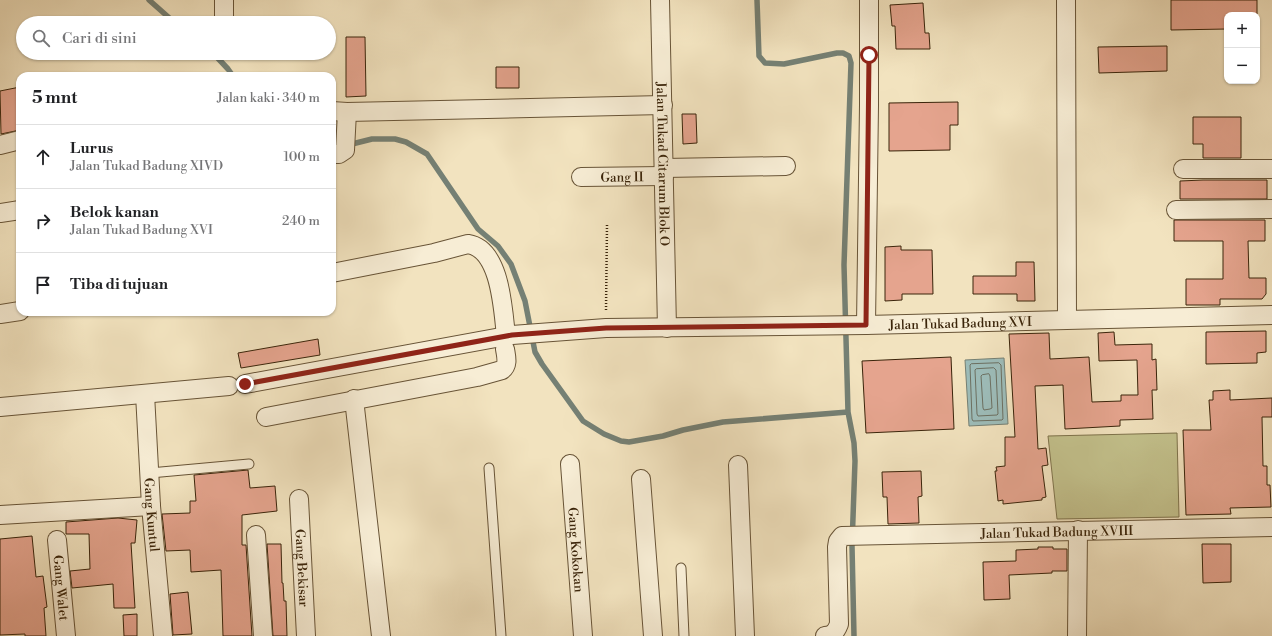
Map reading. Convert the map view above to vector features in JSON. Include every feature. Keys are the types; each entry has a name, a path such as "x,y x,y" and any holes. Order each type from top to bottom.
{"street":[{"path":"224,0 224,16"},
{"name":"Jalan Tukad Citarum Blok O","path":"660,0 667,328"},
{"path":"861,325 869,105 869,0"},
{"path":"1066,0 1067,319"},
{"path":"339,152 342,117 663,105"},
{"path":"0,145 16,141"},
{"name":"Gang II","path":"581,177 786,166"},
{"path":"1183,169 1272,169"},
{"path":"1176,210 1272,209"},
{"path":"0,213 16,211"},
{"path":"266,417 477,376 502,370 507,364 508,340 500,285 488,259 479,248 468,244 434,253 336,272"},
{"path":"0,314 16,312"},
{"name":"Jalan Tukad Badung XVI","path":"0,407 237,385 549,332 606,328 861,325 1272,315"},
{"name":"Gang Kuntul","path":"145,394 151,506 163,636"},
{"path":"354,399 381,636"},
{"name":"Gang Kokokan","path":"570,464 583,636"},
{"path":"738,465 745,636"},
{"path":"641,479 653,636"},
{"name":"Gang Bekisar","path":"299,499 306,636"},
{"path":"0,515 151,506"},
{"name":"Jalan Tukad Badung XVIII","path":"826,636 837,631 839,624 838,541 842,536 1272,527"},
{"path":"1077,636 1078,530"},
{"path":"256,535 263,636"},
{"name":"Gang Walet","path":"57,540 66,636"}],"lane":[{"path":"150,473 249,464"},
{"path":"489,468 501,636"},
{"path":"681,568 684,636"}],"path":[{"path":"606,328 607,225"}],"shaded area":[{"path":"1177,433 1179,517 1057,519 1048,436"}],"water":[{"path":"1004,358 1008,424 969,426 965,360"}],"building":[{"path":"1171,0 1257,0 1257,12 1224,12 1224,29 1171,30"},
{"path":"923,3 925,33 929,33 930,49 896,49 895,26 892,26 890,5"},
{"path":"346,37 365,37 366,96 346,97"},
{"path":"1167,46 1167,71 1099,73 1098,47"},
{"path":"496,67 519,67 519,88 496,88"},
{"path":"16,88 16,131 1,134 0,91"},
{"path":"958,102 958,125 950,125 950,150 889,151 889,103"},
{"path":"682,114 696,114 697,143 683,144"},
{"path":"1193,117 1241,117 1241,158 1203,158 1203,144 1193,144"},
{"path":"1267,180 1267,199 1180,199 1180,181"},
{"path":"1174,220 1265,220 1265,241 1248,241 1249,278 1266,278 1266,294 1262,299 1220,299 1220,305 1186,305 1186,279 1223,279 1223,241 1174,241"},
{"path":"901,246 901,250 932,250 933,294 902,294 902,300 885,301 885,247"},
{"path":"1016,262 1034,262 1035,301 1017,301 1017,294 973,294 973,276 1016,276"},
{"path":"1266,331 1266,352 1257,353 1257,363 1206,364 1206,332"},
{"path":"1114,332 1115,345 1152,344 1152,360 1156,359 1157,390 1152,390 1153,419 1120,420 1120,426 1065,429 1063,385 1035,386 1038,449 1046,448 1048,465 1042,466 1046,497 1042,498 1042,500 1003,504 1003,500 998,501 995,471 997,471 996,467 1005,466 1005,437 1015,437 1009,334 1049,333 1050,359 1089,357 1092,402 1121,401 1121,395 1138,395 1137,360 1099,361 1098,333"},
{"path":"318,339 320,355 241,368 238,353"},
{"path":"951,357 954,429 866,433 862,361"},
{"path":"1230,390 1230,400 1272,398 1272,417 1262,417 1263,466 1267,466 1267,485 1270,485 1271,507 1230,508 1231,514 1186,515 1183,430 1211,430 1209,400 1213,400 1213,391"},
{"path":"248,470 250,488 275,486 277,511 242,515 242,545 246,545 252,636 223,636 221,570 191,572 190,550 166,551 162,514 190,513 190,501 196,501 194,475"},
{"path":"921,471 922,496 918,497 919,523 888,524 887,497 883,497 882,472"},
{"path":"118,518 137,520 135,543 131,543 135,608 114,608 113,584 72,588 70,571 90,569 89,534 66,534 66,522"},
{"path":"32,536 36,577 43,576 47,607 44,608 46,636 25,636 25,634 0,635 0,539"},
{"path":"267,544 281,544 282,583 284,601 286,601 287,636 273,636"},
{"path":"1202,544 1231,544 1231,582 1203,583"},
{"path":"1038,547 1067,549 1067,571 1009,575 1010,599 984,600 983,562 1016,561 1016,550 1038,549"},
{"path":"188,592 192,634 173,635 170,594"},
{"path":"137,614 137,636 124,636 123,615"}],"waterway":[{"path":"149,0 167,16"},
{"path":"757,0 759,56 765,63 784,64 837,53 843,53 849,56 851,63 844,265 848,412 854,443 855,461 852,546 854,636"},
{"path":"220,60 230,72"},
{"path":"348,145 372,139 395,139 406,142 427,154 478,229 498,246 511,264 525,301 535,352 542,364 583,421 604,434 621,441 629,442 663,436 683,430 723,422 848,412"}],"route":[{"path":"245,384 512,335 606,328 866,325 869,55"}]}
